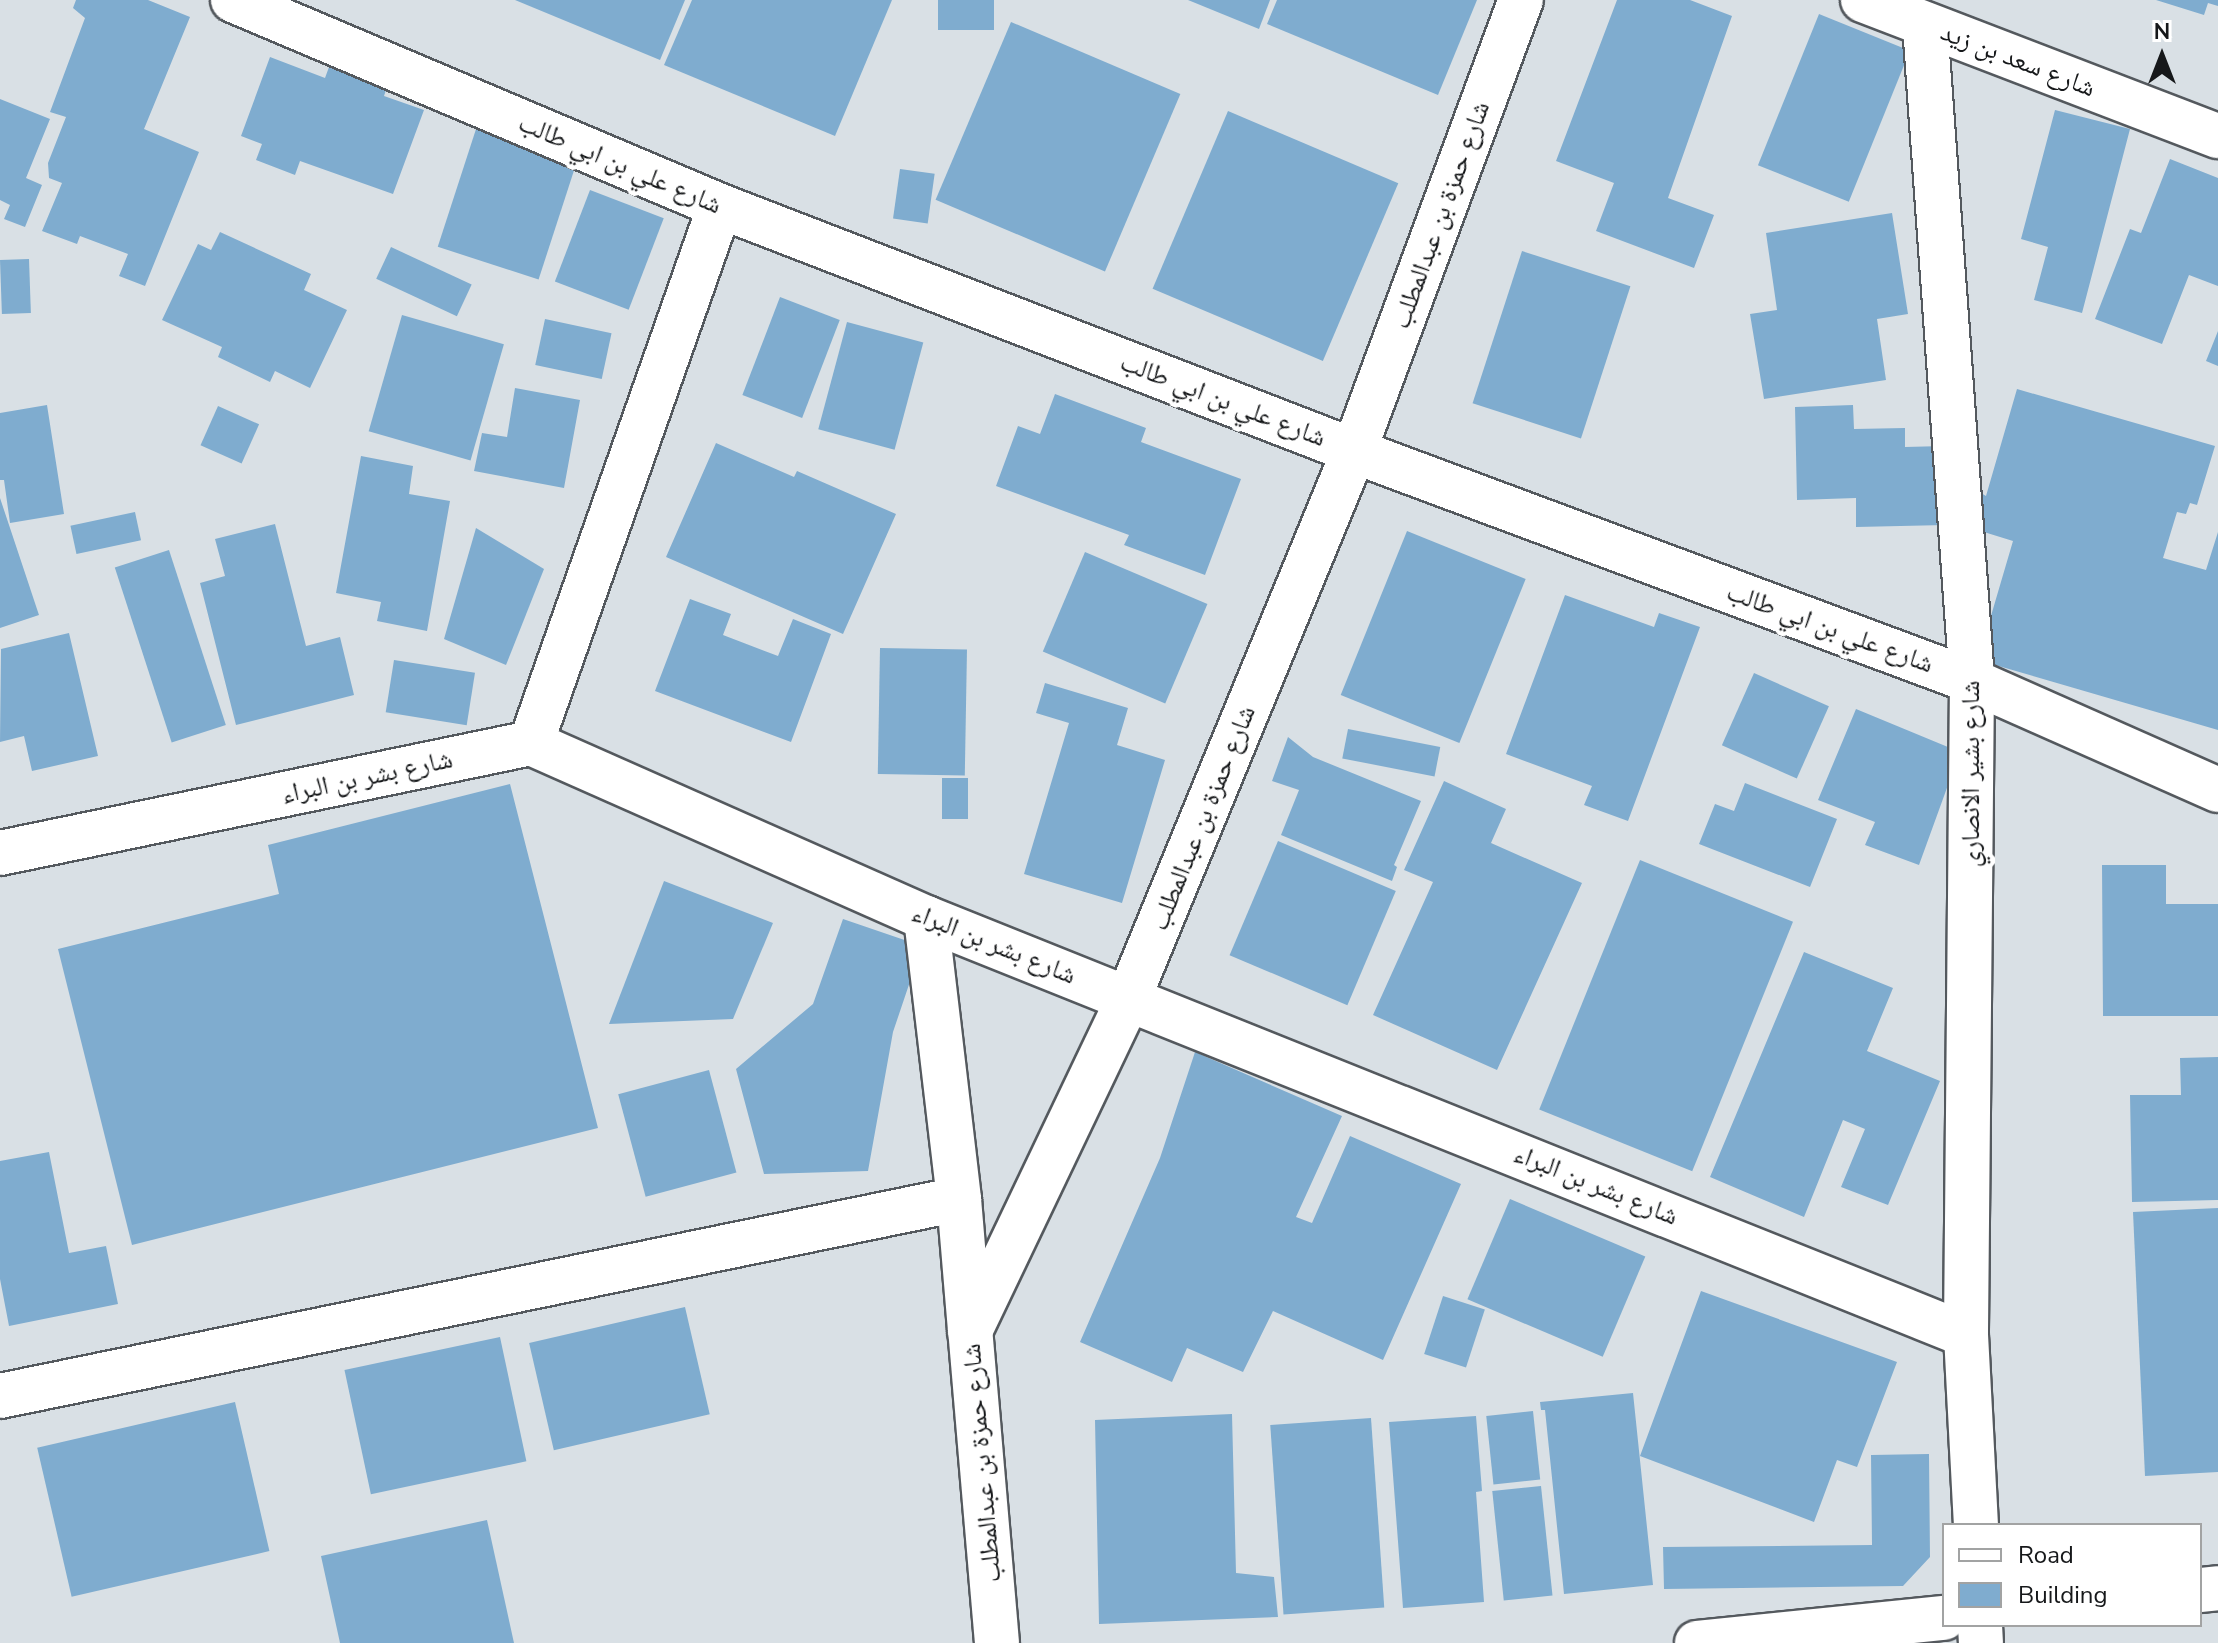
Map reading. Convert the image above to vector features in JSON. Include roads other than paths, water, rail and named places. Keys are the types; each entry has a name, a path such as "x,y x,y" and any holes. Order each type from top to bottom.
{"street":[{"name":"شارع علي بن ابي طالب","path":"233,0 720,206 1354,451 1972,681 2218,790"},
{"name":"شارع حمزة بن عبدالمطلب","path":"997,1643 970,1331 1129,997 1354,451 1521,0"},
{"name":"شارع سعد بن زيد","path":"1863,0 2218,136"},
{"name":"شارع بشير الانصاري","path":"1925,25 1972,681 1966,1335 1976,1523"},
{"path":"531,743 720,206"},
{"name":"شارع بشر بن البراء","path":"0,853 531,743 926,918 1966,1335"},
{"path":"926,918 959,1199 970,1331"},
{"path":"0,1396 959,1199"},
{"path":"1697,1643 1942,1618"}]}
